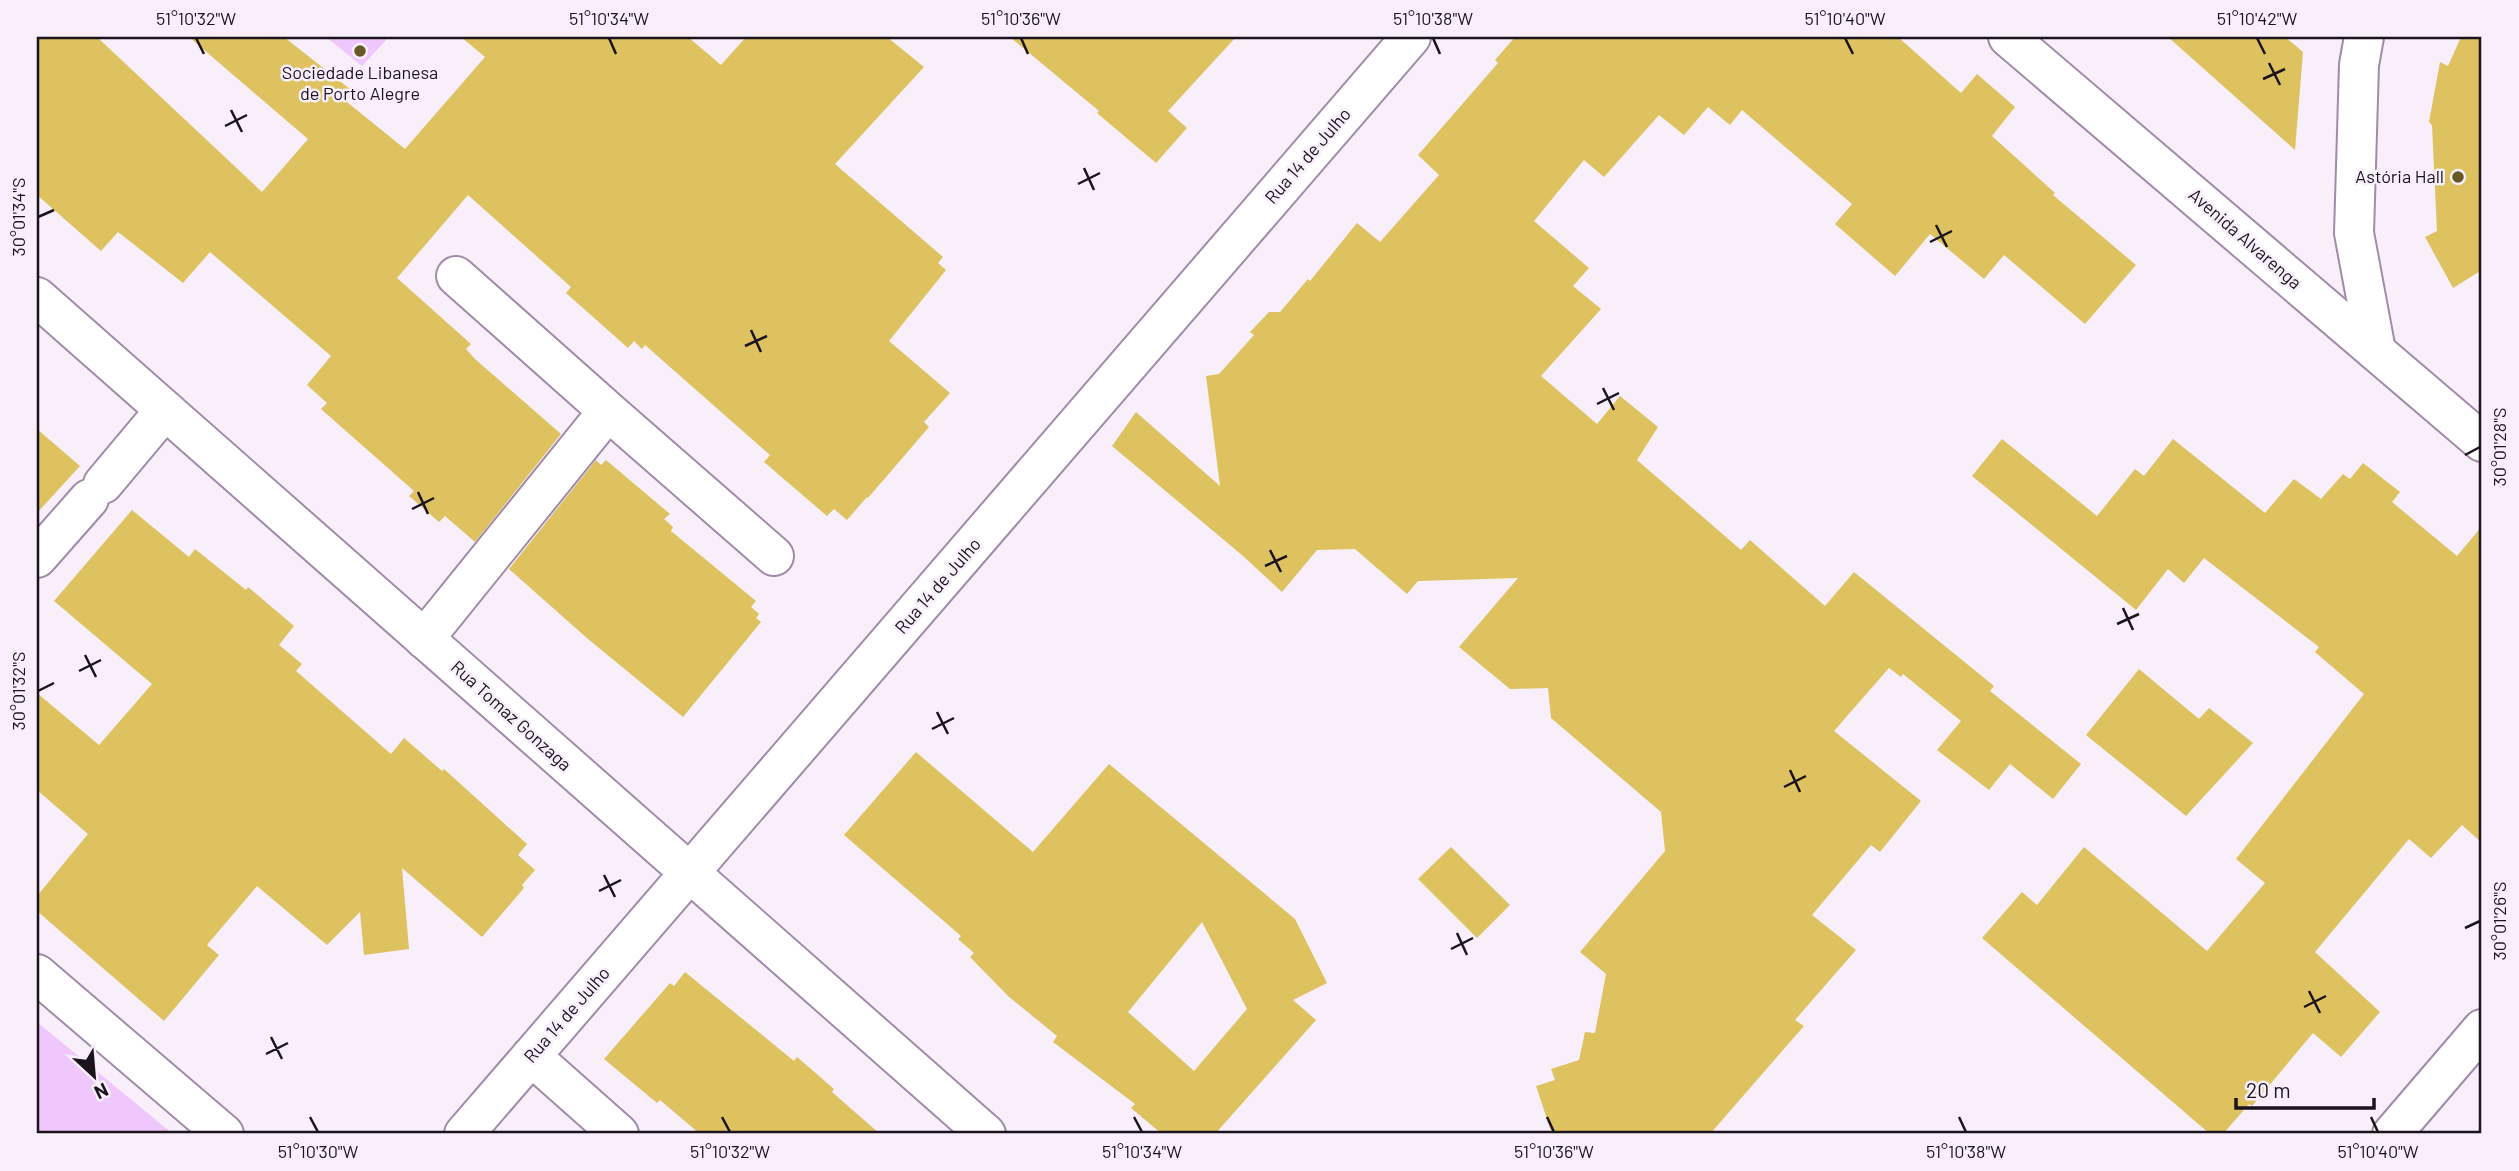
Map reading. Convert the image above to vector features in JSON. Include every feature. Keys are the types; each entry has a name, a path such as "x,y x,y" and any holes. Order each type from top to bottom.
{"street":[{"name":"Rua 14 de Julho","path":"464,1134 1411,37"},
{"name":"Avenida Alvarenga","path":"2008,37 2482,442"},
{"path":"2364,37 2359,65 2354,233 2376,351"},
{"path":"456,276 774,556"},
{"name":"Rua Tomaz Gonzaga","path":"37,297 986,1134"},
{"path":"37,558 165,410"},
{"path":"424,639 608,411"},
{"path":"37,974 223,1134"},
{"path":"2392,1134 2482,1029"},
{"path":"531,1056 619,1134"}],"shaded area":[{"name":"Sociedade Libanesa de Porto Alegre","path":"326,37 389,37 362,66"},
{"path":"37,1022 173,1134 37,1134"}],"building":[{"path":"37,37 97,37 262,192 308,139 189,37 284,37 350,89 342,98 405,149 485,57 461,37 688,37 721,65 746,37 887,37 924,67 835,164 943,257 938,263 946,270 889,341 950,393 924,422 929,427 847,520 834,509 827,516 764,462 770,455 645,345 642,349 634,341 628,348 566,293 571,287 468,195 397,278 471,344 466,349 475,359 561,434 475,542 445,516 439,522 409,496 414,491 321,409 327,403 307,385 331,356 210,252 183,283 118,232 101,251 37,195"},
{"path":"1010,37 1236,37 1168,111 1187,128 1156,163 1097,113 1099,111"},
{"path":"1515,37 1898,37 1961,93 1977,74 2015,107 1992,136 2055,193 2053,195 2136,265 2085,324 2004,255 1984,279 1930,234 1895,276 1835,224 1852,204 1742,110 1730,125 1708,107 1684,135 1659,115 1604,177 1584,160 1534,221 1589,268 1573,286 1601,309 1541,376 1597,424 1620,396 1658,427 1637,460 1741,550 1750,540 1825,606 1854,572 1994,686 1990,691 2081,764 2053,799 2010,764 1989,790 1937,750 1961,721 1903,674 1901,677 1889,668 1834,731 1921,801 1880,852 1871,845 1812,915 1856,950 1795,1020 1804,1026 1710,1134 1552,1134 1536,1086 1555,1080 1551,1069 1579,1060 1585,1032 1595,1033 1606,974 1580,952 1665,851 1661,812 1551,718 1548,688 1510,689 1459,647 1518,578 1418,581 1407,594 1355,549 1317,550 1282,592 1112,446 1136,412 1220,486 1206,376 1219,374 1254,335 1250,332 1269,312 1280,312 1308,279 1310,281 1357,223 1380,242 1439,175 1418,155 1498,63 1495,60"},
{"path":"2168,37 2285,37 2303,52 2295,150"},
{"name":"Astória Hall","path":"2461,37 2482,37 2482,270 2453,288 2425,237 2437,231 2432,125 2429,122 2440,62 2448,66"},
{"path":"37,429 80,466 37,513"},
{"path":"2002,439 2097,516 2135,469 2144,476 2173,439 2265,513 2294,479 2321,499 2343,474 2350,479 2363,463 2400,492 2392,502 2457,556 2482,526 2482,843 2462,825 2431,858 2409,839 2315,952 2380,1012 2341,1057 2313,1033 2252,1106 2249,1104 2223,1134 2210,1134 1982,938 2022,892 2037,905 2084,847 2207,951 2265,883 2236,859 2364,694 2315,652 2319,647 2204,558 2184,583 2168,569 2136,610 1972,476"},
{"path":"596,460 601,465 606,460 670,514 664,519 673,527 671,531 756,601 751,607 759,614 756,618 761,622 683,717 588,639 509,569"},
{"path":"132,510 189,557 195,549 246,590 248,587 294,626 279,645 302,664 296,671 391,754 404,738 442,771 444,769 527,844 518,855 535,870 522,885 524,888 482,937 402,868 409,949 364,955 360,912 327,945 257,886 207,945 219,955 164,1021 37,911 37,896 88,834 37,790 37,693 99,745 152,684 54,601"},
{"path":"2139,669 2199,719 2209,708 2253,743 2186,816 2086,735"},
{"path":"916,752 1033,852 1109,764 1295,919 1327,983 1293,1000 1316,1020 1215,1134 1162,1134 1131,1108 1135,1104 1053,1042 1057,1036 1008,996 970,957 974,953 958,939 961,936 844,835","holes":["1202,922 1247,1009 1194,1071 1128,1012"]},
{"path":"1451,847 1510,905 1477,938 1418,879"},
{"path":"685,972 794,1061 797,1057 880,1134 700,1134 660,1100 657,1103 604,1059 670,983 674,986"}],"place":[{"name":"Sociedade Libanesa de Porto Alegre","path":"360,51"},
{"name":"Astória Hall","path":"2458,177"}]}
